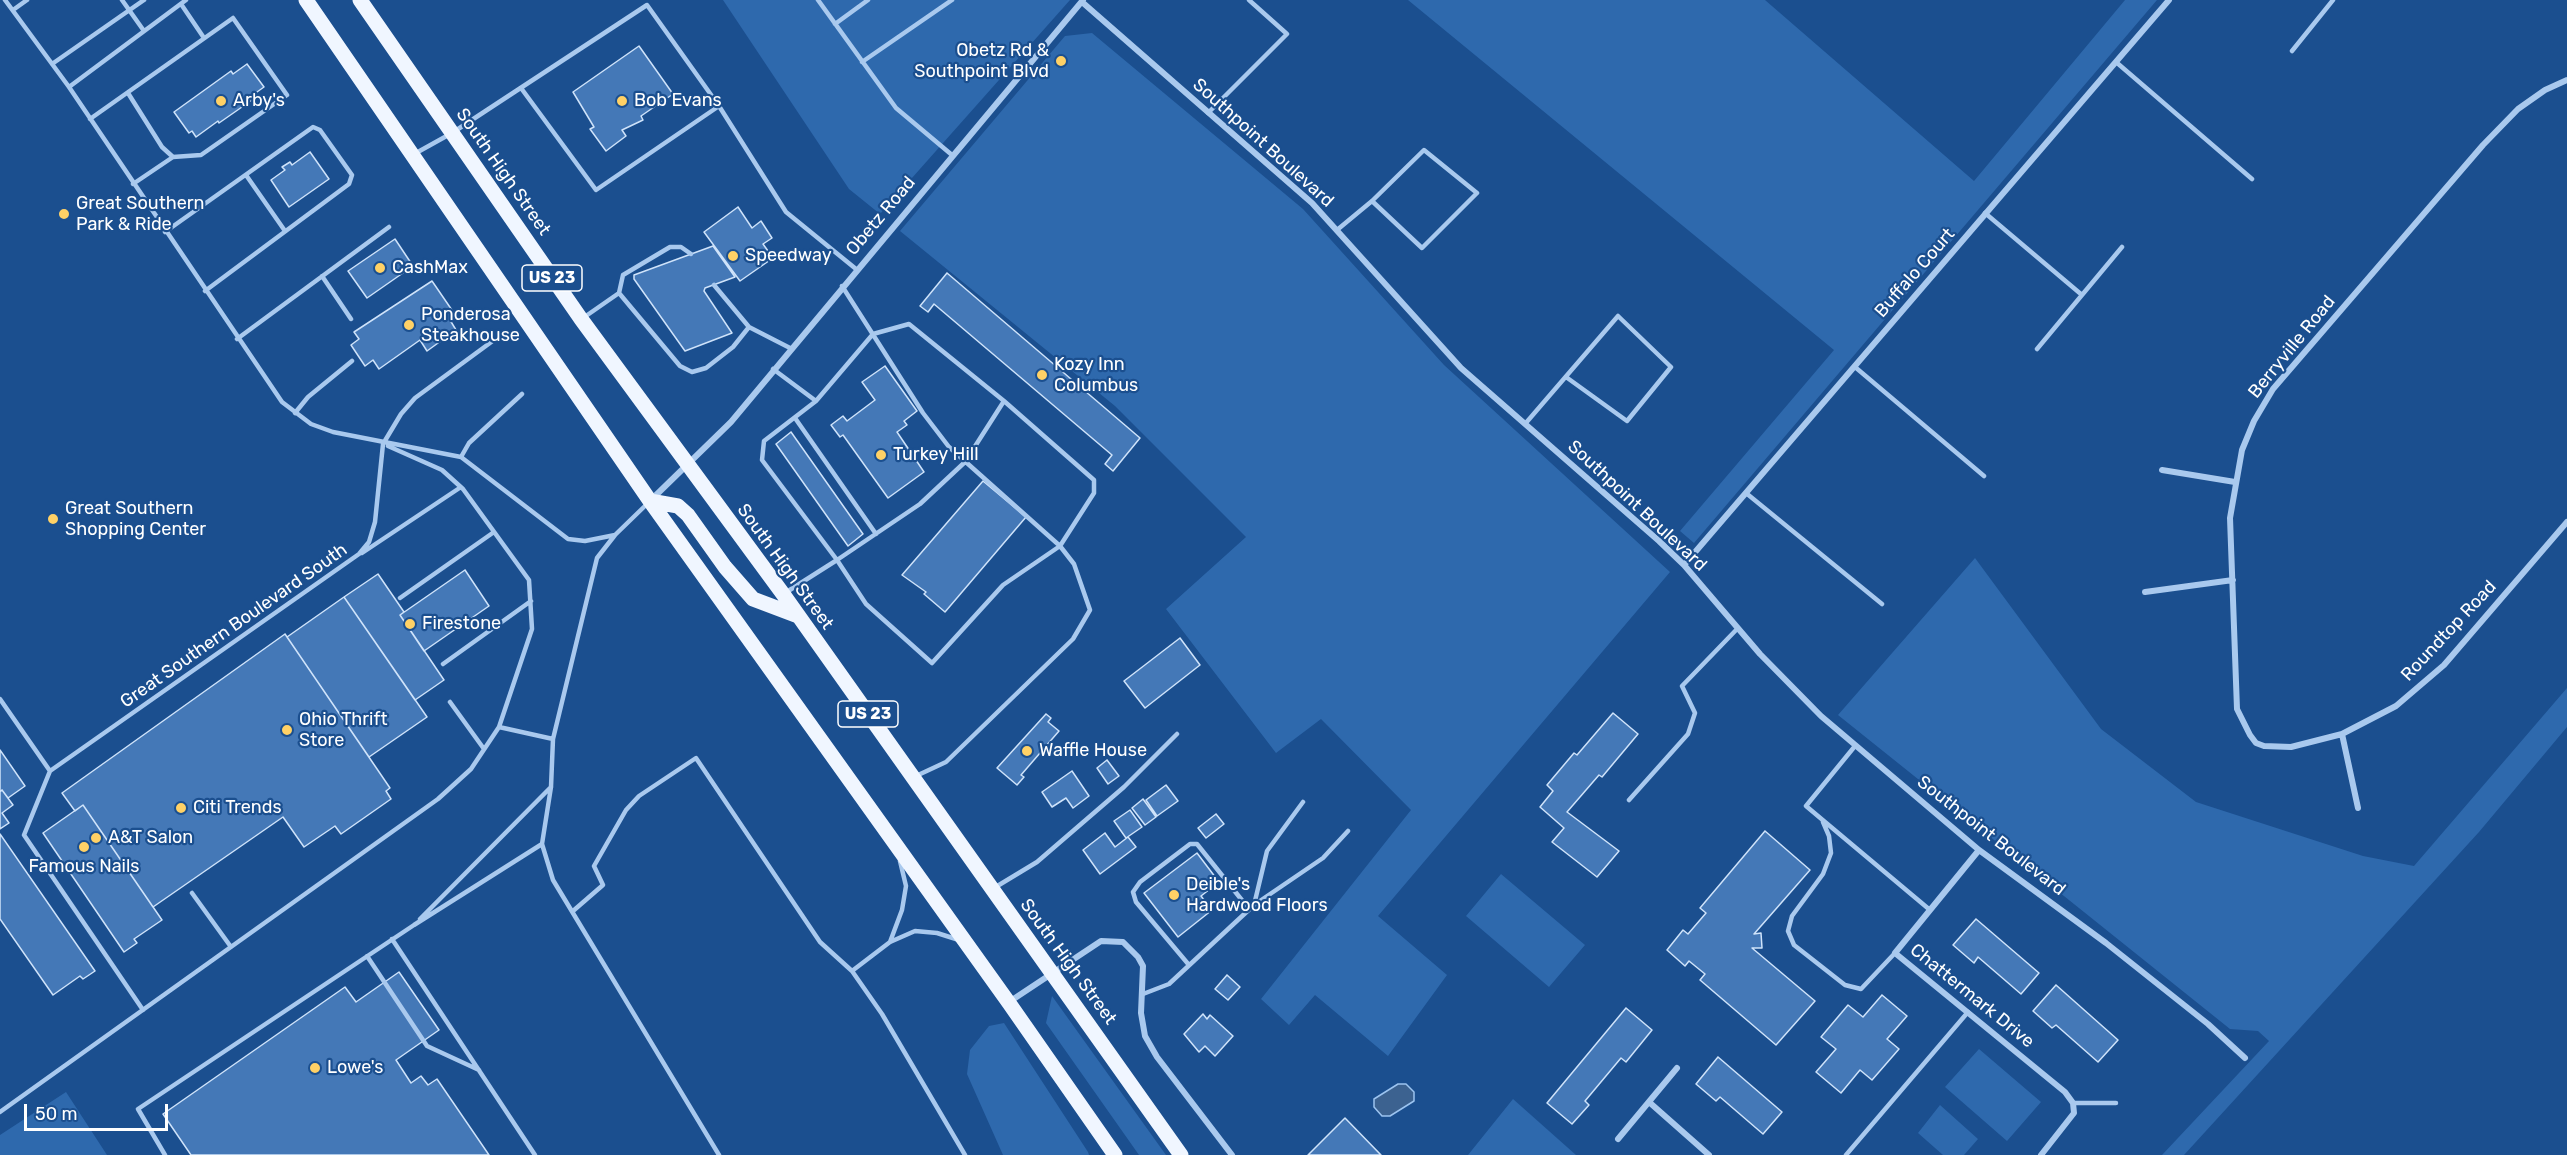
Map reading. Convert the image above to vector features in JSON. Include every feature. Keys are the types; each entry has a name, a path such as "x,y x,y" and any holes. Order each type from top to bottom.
{"main road":[{"name":"US 23","path":"306,0 650,501 1009,1002 1115,1155"},
{"name":"South High Street","path":"360,0 581,320 783,594 1181,1155"},
{"path":"650,501 678,506 688,515 753,599 798,616"}],"street":[{"name":"Buffalo Court","path":"1684,566 2169,0"},
{"name":"Southpoint Boulevard","path":"1082,1 1312,203 1461,368 1684,566 1768,662 1855,746 1979,850 2106,943 2208,1024 2245,1058"},
{"name":"Obetz Road","path":"650,501 731,422 790,348 1082,1"},
{"name":"Berryville Road","path":"2264,746 2256,743 2250,735 2237,709 2230,518 2242,450 2254,421 2273,389 2483,145 2518,110 2545,90 2567,80"},
{"path":"2162,470 2235,482"},
{"name":"Roundtop Road","path":"2264,746 2291,747 2342,734 2396,706 2444,665 2567,522"},
{"path":"2145,592 2233,580"},
{"path":"2342,734 2358,808"},
{"name":"Chattermark Drive","path":"1979,850 1895,953 2065,1092 2073,1103"},
{"path":"1009,1002 1101,941 1123,942 1138,957 1143,966 1141,1013 1145,1036 1157,1057 1232,1155"},
{"path":"1618,1138 1677,1068"},
{"path":"1648,1102 1709,1155"},
{"path":"2041,1155 2074,1113 2073,1103"}],"lane":[{"path":"5,0 69,87 237,339 282,402 295,413 333,432 383,444 446,452 461,457 568,539 585,541 615,535"},
{"path":"12,10 27,0"},
{"path":"122,0 144,31"},
{"path":"52,64 144,0"},
{"path":"818,0 896,108 952,155"},
{"path":"835,24 868,0"},
{"path":"862,62 952,0"},
{"path":"1208,112 1287,34 1249,0"},
{"path":"2292,51 2333,0"},
{"path":"69,87 183,2 204,38"},
{"path":"414,155 452,133 647,5 719,106 786,212 856,269"},
{"path":"90,119 233,18 287,95 201,155 172,157 133,184"},
{"path":"2115,62 2252,179"},
{"path":"521,88 596,190 719,106"},
{"path":"128,93 162,147 172,157"},
{"path":"165,232 313,127 320,130 352,175 349,184 205,291"},
{"path":"1337,231 1372,201 1424,150 1477,193 1422,248 1372,201"},
{"path":"246,175 285,231"},
{"path":"1986,213 2082,295"},
{"path":"237,339 389,227"},
{"path":"581,320 619,292 623,274 670,247 681,247 691,254"},
{"path":"2037,349 2122,247"},
{"path":"322,276 351,319"},
{"path":"714,285 749,327 790,348"},
{"path":"842,286 923,412 949,447 1060,546 1074,564 1090,610 1073,639 946,762 913,778"},
{"path":"619,292 680,366 692,372 706,368 733,347 749,327"},
{"path":"1525,424 1618,316 1671,368 1627,421 1566,377"},
{"path":"909,324 1004,401 1094,480 1094,493 1060,546 1003,585 932,663 866,604 837,560 762,460 764,441 783,423 795,418 816,401 873,334 909,324"},
{"path":"383,444 415,398 494,339"},
{"path":"295,413 308,397 352,361"},
{"path":"1855,366 1984,476"},
{"path":"773,369 816,401"},
{"path":"461,457 469,443 522,394"},
{"path":"783,594 920,504 965,462 1004,401"},
{"path":"795,418 876,534"},
{"path":"0,1112 438,799 471,769 499,727 532,629 529,580 461,487 442,470 383,444"},
{"name":"Great Southern Boulevard South","path":"50,771 341,570 359,554 369,542 375,522 383,444"},
{"path":"359,554 461,487"},
{"path":"1746,493 1882,604"},
{"path":"650,501 615,535 597,558 553,739 551,787 542,844 553,880 719,1155"},
{"path":"400,598 494,532"},
{"path":"443,664 531,601"},
{"path":"1629,800 1688,734 1695,713 1682,686 1738,628"},
{"path":"0,699 50,771 24,835 143,1010"},
{"path":"450,702 484,749"},
{"path":"499,727 553,739"},
{"path":"991,890 1037,862 1124,787 1177,734"},
{"path":"1855,746 1806,806 1930,910"},
{"path":"573,911 603,885 594,866 626,810 639,795 696,758 819,942 852,971 882,1014 965,1155"},
{"path":"414,925 461,875 551,787"},
{"path":"1251,907 1267,851 1303,802"},
{"path":"1823,822 1829,836 1831,853 1823,874 1791,916 1788,931 1794,945 1845,985 1861,989 1895,953"},
{"path":"1143,994 1169,984 1251,907 1323,858 1348,831"},
{"path":"165,1155 138,1110 392,939 542,844"},
{"path":"1189,965 1136,902 1133,892 1140,882 1190,844 1197,844 1251,907"},
{"path":"890,942 902,910 906,886 898,850"},
{"path":"192,893 231,947"},
{"path":"852,971 890,942 915,931 937,933 964,942"},
{"path":"392,939 535,1155"},
{"path":"367,956 427,1046 479,1070"},
{"path":"1846,1155 1968,1012"},
{"path":"2073,1103 2116,1103"}],"shaded area":[{"path":"723,0 1070,0 880,214 849,189"},
{"path":"1408,0 1765,0 1974,181 2125,0 2157,0 1694,543 1680,531 1834,350"},
{"path":"1092,33 1303,209 1444,365 1670,572 1378,916 1447,975 1388,1056 1315,995 1289,1025 1261,999 1411,810 1321,719 1276,753 1166,609 1246,537 1115,406 900,231 1065,36"},
{"path":"1975,558 2101,729 2196,802 2363,856 2414,866 2567,688 2567,727 2479,832 2184,1155 2162,1155 2269,1041 2258,1031 2230,1029 1838,715"},
{"path":"1501,874 1585,945 1549,987 1466,916"},
{"path":"1052,996 1166,1155 1139,1155 1046,1023"},
{"path":"1004,1023 1089,1155 1003,1155 967,1074 970,1050 989,1026"},
{"path":"1979,1049 2041,1102 2007,1141 1945,1087"},
{"path":"1398,1084 1406,1084 1414,1092 1414,1101 1390,1116 1382,1116 1374,1107 1374,1099"},
{"path":"66,1092 107,1155 0,1155 0,1135"},
{"path":"1513,1099 1576,1155 1468,1155"},
{"path":"1940,1105 1978,1139 1964,1155 1943,1155 1918,1133"}],"building":[{"name":"Bob Evans","path":"639,46 673,94 641,116 643,120 622,130 626,136 606,151 590,129 594,127 573,92"},
{"name":"Arby's","path":"247,64 264,87 250,97 252,100 219,123 218,121 196,137 192,131 189,133 174,112 231,71 233,74"},
{"path":"310,152 329,179 289,207 271,180 285,170 282,167 290,162 292,165"},
{"name":"Speedway","path":"738,207 752,228 761,221 772,238 763,244 773,258 740,281 704,232"},
{"name":"CashMax","path":"395,239 413,266 367,298 348,271"},
{"path":"713,246 735,277 705,288 704,291 732,333 685,351 634,279 634,275"},
{"name":"Kozy Inn Columbus","path":"947,273 1140,438 1113,471 1105,464 1112,455 934,304 928,312 920,306"},
{"name":"Ponderosa Steakhouse","path":"432,281 456,316 450,320 456,330 427,351 420,340 379,369 373,360 365,366 351,345 359,339 354,332"},
{"path":"885,366 917,411 904,421 907,425 897,432 924,472 888,498 843,435 840,437 831,425 843,416 847,421 875,400 862,382"},
{"path":"791,432 863,534 848,546 776,444"},
{"path":"983,481 1026,517 945,612 924,594 926,592 902,575"},
{"path":"465,570 489,606 424,651 400,615"},
{"path":"378,574 404,612 400,615 444,680 415,700 344,597"},
{"path":"344,597 427,717 369,757 287,637"},
{"path":"285,634 390,788 386,791 391,799 341,834 335,826 304,847 283,817 153,907 83,805 75,811 62,793"},
{"path":"1180,638 1200,665 1145,708 1124,681"},
{"path":"1613,713 1638,734 1602,777 1599,775 1567,812 1619,851 1597,877 1552,842 1564,828 1540,807 1553,791 1547,785 1574,753 1577,755"},
{"name":"Waffle House","path":"1046,714 1051,718 1048,722 1059,731 1021,775 1024,777 1017,785 997,768"},
{"path":"0,750 25,786 8,798 2,790 0,792"},
{"path":"1107,760 1119,776 1108,784 1097,768"},
{"path":"1072,771 1089,796 1073,808 1066,798 1052,807 1042,792"},
{"path":"1166,785 1178,801 1157,816 1146,800"},
{"path":"2,790 13,805 2,813 9,823 0,829 0,792"},
{"path":"1143,799 1156,817 1145,825 1132,808"},
{"path":"83,805 162,920 134,939 137,943 124,952 43,833"},
{"path":"1130,810 1142,827 1126,838 1114,821"},
{"path":"1216,814 1224,824 1206,838 1198,828"},
{"path":"1765,831 1810,870 1754,934 1761,933 1762,948 1752,948 1815,1001 1776,1045 1700,980 1705,974 1689,961 1685,966 1667,950 1683,930 1688,934 1706,913 1700,908"},
{"path":"1105,833 1115,847 1128,837 1136,847 1100,874 1083,850"},
{"path":"0,834 95,971 83,979 80,976 53,995 0,919"},
{"name":"Deible's Hardwood Floors","path":"1197,853 1219,882 1201,896 1212,910 1178,937 1144,893"},
{"path":"1976,919 2039,973 2021,994 1978,957 1974,963 1953,945"},
{"name":"Lowe's","path":"399,972 439,1030 396,1060 411,1083 421,1076 428,1085 437,1079 489,1155 191,1155 163,1114 345,987 356,1002"},
{"path":"1227,975 1240,987 1228,1000 1215,989"},
{"path":"2056,985 2118,1040 2098,1062 2056,1025 2052,1028 2033,1011"},
{"path":"1882,995 1907,1016 1887,1039 1899,1049 1872,1080 1860,1070 1841,1093 1816,1072 1836,1049 1821,1037 1848,1005 1863,1017"},
{"path":"1626,1008 1652,1030 1626,1062 1621,1058 1585,1101 1589,1105 1572,1124 1547,1103"},
{"path":"1203,1014 1207,1019 1210,1015 1233,1036 1215,1056 1205,1046 1199,1052 1184,1034"},
{"path":"1718,1057 1782,1112 1763,1134 1720,1097 1716,1101 1696,1084"},
{"path":"1345,1118 1381,1155 1308,1155"}],"place":[{"name":"Obetz Rd & Southpoint Blvd","path":"1061,61"},
{"name":"Arby's","path":"221,101"},
{"name":"Bob Evans","path":"622,101"},
{"name":"Great Southern Park & Ride","path":"64,214"},
{"name":"Speedway","path":"733,256"},
{"name":"CashMax","path":"380,268"},
{"name":"Ponderosa Steakhouse","path":"409,325"},
{"name":"Kozy Inn Columbus","path":"1042,375"},
{"name":"Turkey Hill","path":"881,455"},
{"name":"Great Southern Shopping Center","path":"53,519"},
{"name":"Firestone","path":"410,624"},
{"name":"Ohio Thrift Store","path":"287,730"},
{"name":"Waffle House","path":"1027,751"},
{"name":"Citi Trends","path":"181,808"},
{"name":"A&T Salon","path":"96,838"},
{"name":"Famous Nails","path":"84,847"},
{"name":"Deible's Hardwood Floors","path":"1174,895"},
{"name":"Lowe's","path":"315,1068"}]}
